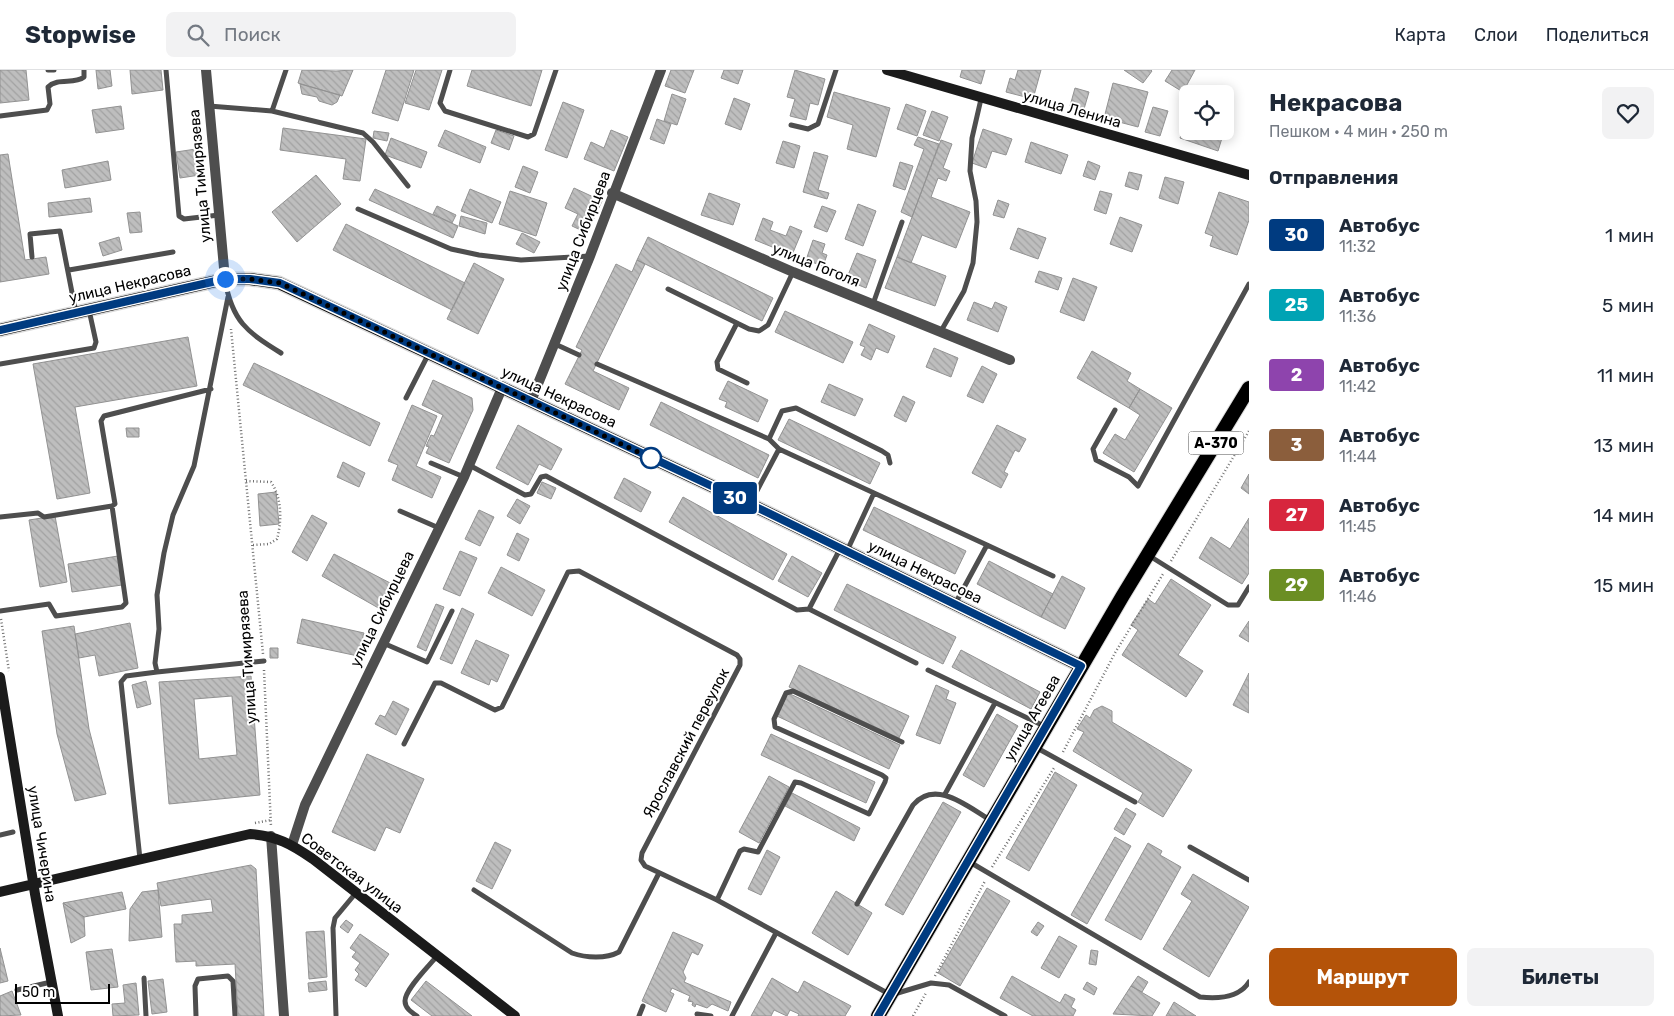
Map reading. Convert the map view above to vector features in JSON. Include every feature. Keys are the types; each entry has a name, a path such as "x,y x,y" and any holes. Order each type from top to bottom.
{"highway":[{"name":"улица Агеева","path":"878,1016 1081,666 1249,388"}],"main road":[{"name":"улица Ленина","path":"887,70 981,99 1249,175"},
{"name":"улица Некрасова","path":"0,330 225,279 250,279 280,283 428,355 531,401 750,504 1081,666"},
{"name":"улица Чичерина","path":"0,677 33,884 59,1016"},
{"name":"Советская улица","path":"0,892 250,834 271,836 292,845 515,1016"}],"street":[{"name":"улица Тимирязева","path":"206,70 225,279"},
{"name":"улица Сибирцева","path":"531,401 590,256 612,193 661,70"},
{"name":"улица Гоголя","path":"612,193 792,272 1010,360"},
{"name":"улица Сибирцева","path":"292,845 305,805 464,477 502,388"},
{"path":"271,836 284,1016"}],"lane":[{"path":"48,70 54,70"},
{"path":"0,116 47,110 50,104 48,87 52,83 81,80 84,76 84,70"},
{"path":"166,70 179,216 184,219 219,215"},
{"path":"272,110 286,70"},
{"path":"450,70 440,103 445,111 528,137 534,134 556,70"},
{"path":"791,125 808,129 818,124 836,70"},
{"path":"941,331 964,292 973,263 977,222 976,201 970,171 972,138 981,99"},
{"path":"208,106 272,110 363,133 373,142 408,186"},
{"path":"358,209 451,249 466,253 522,260 590,256"},
{"path":"874,304 902,222"},
{"path":"32,257 30,234 58,229 62,234 76,313"},
{"path":"69,270 173,252"},
{"path":"668,289 737,323 759,331 768,325 792,272"},
{"path":"225,279 228,297 242,326 281,353"},
{"path":"1115,410 1093,449 1096,460 1129,477 1138,486 1249,284"},
{"path":"157,672 155,663 159,629 157,594 164,553 173,515 194,466 228,297"},
{"path":"0,364 94,348 96,342 89,310"},
{"path":"737,323 717,362 718,369 747,383"},
{"path":"555,344 579,356"},
{"path":"406,398 428,355"},
{"path":"597,364 769,439 778,449 1053,576"},
{"path":"0,611 49,604 56,616 122,608 126,603 112,506 115,504 101,421 104,416 211,389"},
{"path":"769,439 782,411 796,408 882,451 888,455 890,463"},
{"path":"750,504 778,449"},
{"path":"430,463 464,477"},
{"path":"468,465 525,495 531,494 541,477 546,476 797,610 809,609 916,663"},
{"path":"809,609 844,550 874,493"},
{"path":"0,518 38,513 44,517 112,506"},
{"path":"400,511 439,528"},
{"path":"955,604 987,545"},
{"path":"1148,555 1228,605 1238,605 1249,587"},
{"name":"Ярославский переулок","path":"404,744 435,683 441,683 495,710 502,707 568,572 579,571 737,655 740,659 740,665 642,854 641,860 645,866 717,900 891,995"},
{"path":"382,643 427,662 452,611"},
{"path":"140,859 121,682 126,676 264,661"},
{"path":"928,670 1046,727"},
{"path":"717,900 740,851 744,849 758,852 795,782 801,782 869,814 885,782 886,778 882,774 775,727 774,719 786,693 793,691 902,742"},
{"path":"945,794 995,703"},
{"path":"1034,746 1135,802"},
{"path":"857,904 913,805 925,795 945,794 992,821"},
{"path":"0,835 12,832"},
{"path":"1190,847 1249,880"},
{"path":"968,860 1200,997 1214,998 1233,995 1245,988 1249,982"},
{"path":"474,890 572,953 579,956 611,956 619,952 658,873"},
{"path":"336,1016 335,918 355,894"},
{"path":"732,1016 776,933"},
{"path":"417,1016 408,1010 404,1002 407,992 437,956"},
{"path":"196,1016 194,986 198,979 228,976 233,982 235,1016"},
{"path":"144,978 146,1016"},
{"path":"17,990 51,982"},
{"path":"891,995 932,983 950,985 1005,1016"},
{"path":"639,1016 643,1006"},
{"path":"697,1014 711,1016"}],"path":[{"name":"улица Тимирязева","path":"231,326 264,661 271,836"},
{"path":"913,1016 989,873 1059,760 1115,653 1249,431"},
{"path":"246,481 271,482 278,493 280,527 277,539 270,544 253,545"}],"building":[{"path":"0,70 26,70 29,100 0,103"},
{"path":"96,70 110,70 112,86 98,89"},
{"path":"130,70 161,70 163,90 132,94"},
{"path":"302,70 353,70 342,96 298,83"},
{"path":"386,70 414,70 398,121 372,113"},
{"path":"416,70 442,70 429,110 405,103"},
{"path":"472,70 542,70 531,106 467,86"},
{"path":"671,70 694,70 685,93 665,86"},
{"path":"724,70 743,70 738,84 721,78"},
{"path":"795,70 825,79 818,105 810,103 806,120 790,116 795,99 787,97"},
{"path":"962,70 985,70 981,84 960,77"},
{"path":"1018,70 1041,70 1033,99 1006,92 1010,78 1015,80"},
{"path":"1124,70 1151,70 1152,71 1143,83"},
{"path":"1172,70 1195,70 1187,85 1179,85 1179,90 1165,81"},
{"path":"1113,83 1148,92 1138,127 1104,118"},
{"path":"300,84 340,95 337,102 332,105 319,101 317,97 302,94"},
{"path":"1075,88 1089,92 1084,109 1070,106"},
{"path":"834,92 890,108 876,157 847,149 853,125 827,117"},
{"path":"672,94 686,99 677,125 664,121"},
{"path":"734,98 750,104 741,130 725,124"},
{"path":"563,102 584,110 567,158 545,150"},
{"path":"906,104 926,111 917,136 897,129"},
{"path":"121,106 124,129 96,133 92,110"},
{"path":"1153,107 1168,111 1160,136 1145,132"},
{"path":"932,111 948,117 939,141 923,135"},
{"path":"657,119 671,124 664,144 650,139"},
{"path":"283,128 366,139 360,181 343,179 346,159 280,150"},
{"path":"983,129 1012,139 1006,155 992,151 986,168 972,163"},
{"path":"445,130 486,147 480,163 438,146"},
{"path":"496,130 514,136 509,150 491,143"},
{"path":"611,130 628,137 614,171 584,159 591,142 604,148"},
{"path":"374,131 389,133 387,141 373,138"},
{"path":"918,137 939,144 912,217 901,212 924,149 914,145"},
{"path":"391,138 427,152 421,168 385,155"},
{"path":"941,140 952,144 943,168 950,171 946,181 938,178 931,197 970,212 956,248 922,235 911,263 897,257"},
{"path":"1186,140 1221,140 1218,151"},
{"path":"783,141 800,146 794,168 776,163"},
{"path":"1031,142 1068,155 1061,174 1025,162"},
{"path":"196,149 200,175 180,178 176,152"},
{"path":"814,152 828,156 818,190 829,193 827,199 803,192"},
{"path":"8,154 25,260 46,257 49,274 0,282 0,155"},
{"path":"108,161 111,180 65,188 62,170"},
{"path":"1088,161 1100,166 1095,180 1083,176"},
{"path":"900,162 913,166 905,190 893,186"},
{"path":"523,166 538,172 530,193 515,187"},
{"path":"1129,172 1142,175 1138,190 1125,186"},
{"path":"316,175 341,204 297,242 272,212"},
{"path":"1165,177 1184,182 1178,204 1159,198"},
{"path":"574,188 602,201 587,233 572,226 578,214 565,208"},
{"path":"375,189 458,226 453,238 369,200"},
{"path":"470,189 501,202 492,223 461,211"},
{"path":"510,191 547,203 536,236 499,224"},
{"path":"1100,191 1112,194 1106,214 1094,210"},
{"path":"1219,192 1249,202 1249,220 1237,255 1210,246 1213,236 1205,233"},
{"path":"709,193 740,204 733,225 701,215"},
{"path":"90,198 92,212 49,217 48,203"},
{"path":"998,200 1009,204 1004,218 993,215"},
{"path":"858,204 876,211 863,246 845,239"},
{"path":"437,206 456,215 452,223 433,214"},
{"path":"822,206 836,211 827,232 814,227"},
{"path":"140,212 142,232 130,233 127,213"},
{"path":"461,216 487,223 485,234 459,226"},
{"path":"1120,217 1142,225 1132,252 1110,244"},
{"path":"763,218 773,222 770,230 786,236 790,226 802,231 792,255 755,240"},
{"path":"346,224 465,283 452,310 333,250"},
{"path":"1018,228 1046,238 1038,259 1010,249"},
{"path":"522,233 540,242 534,253 516,244"},
{"path":"119,237 122,250 103,256 99,243"},
{"path":"648,237 773,298 762,321 637,260"},
{"path":"813,240 825,244 822,253 827,255 823,266 806,260"},
{"path":"857,253 876,260 866,288 846,280"},
{"path":"897,257 946,276 935,306 885,288"},
{"path":"637,260 645,264 593,371 629,388 619,410 565,384 582,350 576,347 616,264 632,272"},
{"path":"474,263 504,279 478,334 447,319"},
{"path":"1039,271 1062,278 1058,290 1035,282"},
{"path":"1073,278 1097,287 1084,321 1060,312"},
{"path":"974,302 992,309 995,302 1007,307 998,332 967,320"},
{"path":"785,311 853,342 843,363 775,332"},
{"path":"869,324 895,336 888,353 876,348 871,360 861,355 865,347 860,345"},
{"path":"188,337 197,386 75,407 90,493 57,499 33,364"},
{"path":"934,348 958,358 951,377 926,367"},
{"path":"1092,351 1131,373 1127,381 1140,389 1129,408 1077,378"},
{"path":"254,363 380,423 370,446 243,385"},
{"path":"982,366 997,374 983,403 967,396"},
{"path":"433,380 472,398 473,410 449,463 426,453 429,447 426,446 431,435 434,436 443,415 422,405"},
{"path":"728,381 768,400 758,422 725,407 727,402 719,399"},
{"path":"829,384 863,399 855,416 821,402"},
{"path":"1140,389 1172,408 1134,472 1103,453 1115,434 1125,440 1140,415 1129,408"},
{"path":"903,396 915,402 906,422 894,416"},
{"path":"661,402 769,455 758,478 650,425"},
{"path":"412,405 437,416 416,466 441,477 432,498 392,480 398,465 388,461"},
{"path":"789,419 880,463 870,484 778,440"},
{"path":"518,425 562,449 551,470 539,464 528,485 496,468"},
{"path":"997,425 1026,439 1019,452 1015,450 1004,472 1008,474 1001,488 972,473"},
{"path":"126,428 139,428 139,437 127,437"},
{"path":"343,462 365,473 359,487 337,477"},
{"path":"1249,474 1249,494 1241,488"},
{"path":"624,478 651,492 641,512 614,498"},
{"path":"542,482 556,488 551,499 537,493"},
{"path":"276,492 279,524 260,526 258,494"},
{"path":"683,497 787,554 773,580 669,522"},
{"path":"517,499 530,506 520,524 507,516"},
{"path":"874,507 966,551 955,574 863,530"},
{"path":"479,510 494,517 480,546 465,539"},
{"path":"312,515 327,523 307,561 292,552"},
{"path":"55,516 67,582 40,587 29,520"},
{"path":"1249,518 1249,573 1242,584 1199,558 1211,537 1230,549"},
{"path":"517,533 529,539 519,561 507,555"},
{"path":"460,551 477,558 460,596 443,589"},
{"path":"334,554 396,586 382,610 322,576"},
{"path":"118,556 122,585 72,592 68,564"},
{"path":"792,556 822,573 808,597 778,581"},
{"path":"989,561 1053,594 1041,617 977,584"},
{"path":"501,567 545,590 532,616 488,593"},
{"path":"1062,576 1085,588 1065,629 1041,617"},
{"path":"1171,579 1211,605 1178,655 1203,671 1186,697 1122,655 1138,630 1131,625 1148,599 1155,604"},
{"path":"847,584 956,637 943,664 834,610"},
{"path":"436,604 444,607 426,651 417,647"},
{"path":"462,608 474,614 452,664 440,659"},
{"path":"302,619 364,633 358,656 297,643"},
{"path":"1249,621 1249,642 1239,636"},
{"path":"130,623 138,668 99,676 95,655 79,658 75,634"},
{"path":"74,626 89,729 106,794 75,801 57,734 42,631"},
{"path":"476,640 509,655 497,682 491,679 489,685 461,673"},
{"path":"270,648 278,648 278,658 270,658"},
{"path":"961,650 1040,692 1031,709 952,667"},
{"path":"799,665 909,716 899,738 789,687"},
{"path":"1249,673 1249,713 1233,705"},
{"path":"251,676 260,795 169,804 159,682","holes":["232,696 237,755 199,759 194,699"]},
{"path":"146,681 151,704 137,708 132,685"},
{"path":"936,685 949,691 946,699 956,703 940,744 916,735"},
{"path":"788,693 900,745 889,769 777,716"},
{"path":"393,701 409,709 396,735 375,724 380,715 385,717"},
{"path":"1102,706 1112,711 1112,722 1192,770 1163,817 1138,802 1143,793 1073,751 1084,732 1077,729 1086,715 1090,718 1094,710"},
{"path":"997,714 1018,726 984,787 963,775"},
{"path":"771,734 875,782 866,803 761,755"},
{"path":"367,754 424,779 400,833 386,827 375,851 332,832"},
{"path":"1055,772 1077,785 1029,871 1006,858"},
{"path":"769,776 789,787 759,843 739,832"},
{"path":"792,793 860,828 854,841 785,806"},
{"path":"943,802 961,812 903,915 885,905"},
{"path":"1126,808 1136,814 1124,835 1114,829"},
{"path":"1115,837 1131,846 1087,924 1071,915"},
{"path":"495,842 511,850 492,889 476,881"},
{"path":"1148,843 1162,851 1160,855 1181,867 1141,940 1105,920"},
{"path":"767,850 780,857 761,895 748,889"},
{"path":"251,865 256,869 264,1016 238,1016 235,964 196,966 196,961 176,962 174,924 182,924 182,915 213,912 211,899 161,906 157,883"},
{"path":"1193,874 1249,907 1209,977 1163,949 1192,901 1181,894"},
{"path":"987,888 1010,901 960,986 938,973"},
{"path":"158,890 162,937 129,941 130,909 142,892"},
{"path":"836,891 872,913 848,955 812,933"},
{"path":"122,892 126,909 84,917 63,903"},
{"path":"63,903 84,917 85,936 71,943"},
{"path":"346,920 353,925 348,933 340,927"},
{"path":"1038,922 1044,926 1037,936 1031,932"},
{"path":"324,931 327,977 309,979 306,932"},
{"path":"673,932 703,945 698,955 692,952 683,972 686,978 684,982 731,1002 728,1011 712,1004 707,1008 696,1004 695,1007 692,1005 693,1002 688,1001 690,996 672,988 670,992 674,994 666,1012 642,1001"},
{"path":"360,934 389,954 366,987 355,980 359,974 355,970 360,963 352,957 356,952 350,948"},
{"path":"1059,936 1077,946 1059,978 1041,968"},
{"path":"0,948 8,981 0,983"},
{"path":"112,949 118,987 91,990 86,952"},
{"path":"1091,950 1098,951 1096,965 1089,964"},
{"path":"1012,976 1060,1003 1065,994 1075,999 1071,1007 1076,1010 1073,1016 1033,1016 1000,998"},
{"path":"1138,976 1148,982 1142,992 1131,986"},
{"path":"772,978 798,993 804,981 851,1006 845,1016 798,1016 799,1014 790,1010 787,1016 774,1010 771,1016 751,1016"},
{"path":"163,979 167,1012 152,1014 148,981"},
{"path":"326,981 327,990 309,992 308,983"},
{"path":"426,981 472,1016 432,1016 411,1000"},
{"path":"1087,982 1097,988 1094,995 1083,989"},
{"path":"136,983 139,1015 113,1016 112,1004 125,1003 123,985"},
{"path":"1131,986 1160,1003 1152,1016 1113,1014"},
{"path":"12,991 21,1015 0,1016 0,996"},
{"path":"1174,1002 1196,1016 1166,1016"}],"bus line":[{"name":"30","path":"0,330 225,279 250,279 280,283 428,355 531,401 750,504 1081,666 878,1016"}],"route":[{"path":"225,279 250,279 280,283 428,355 651,458"}]}
